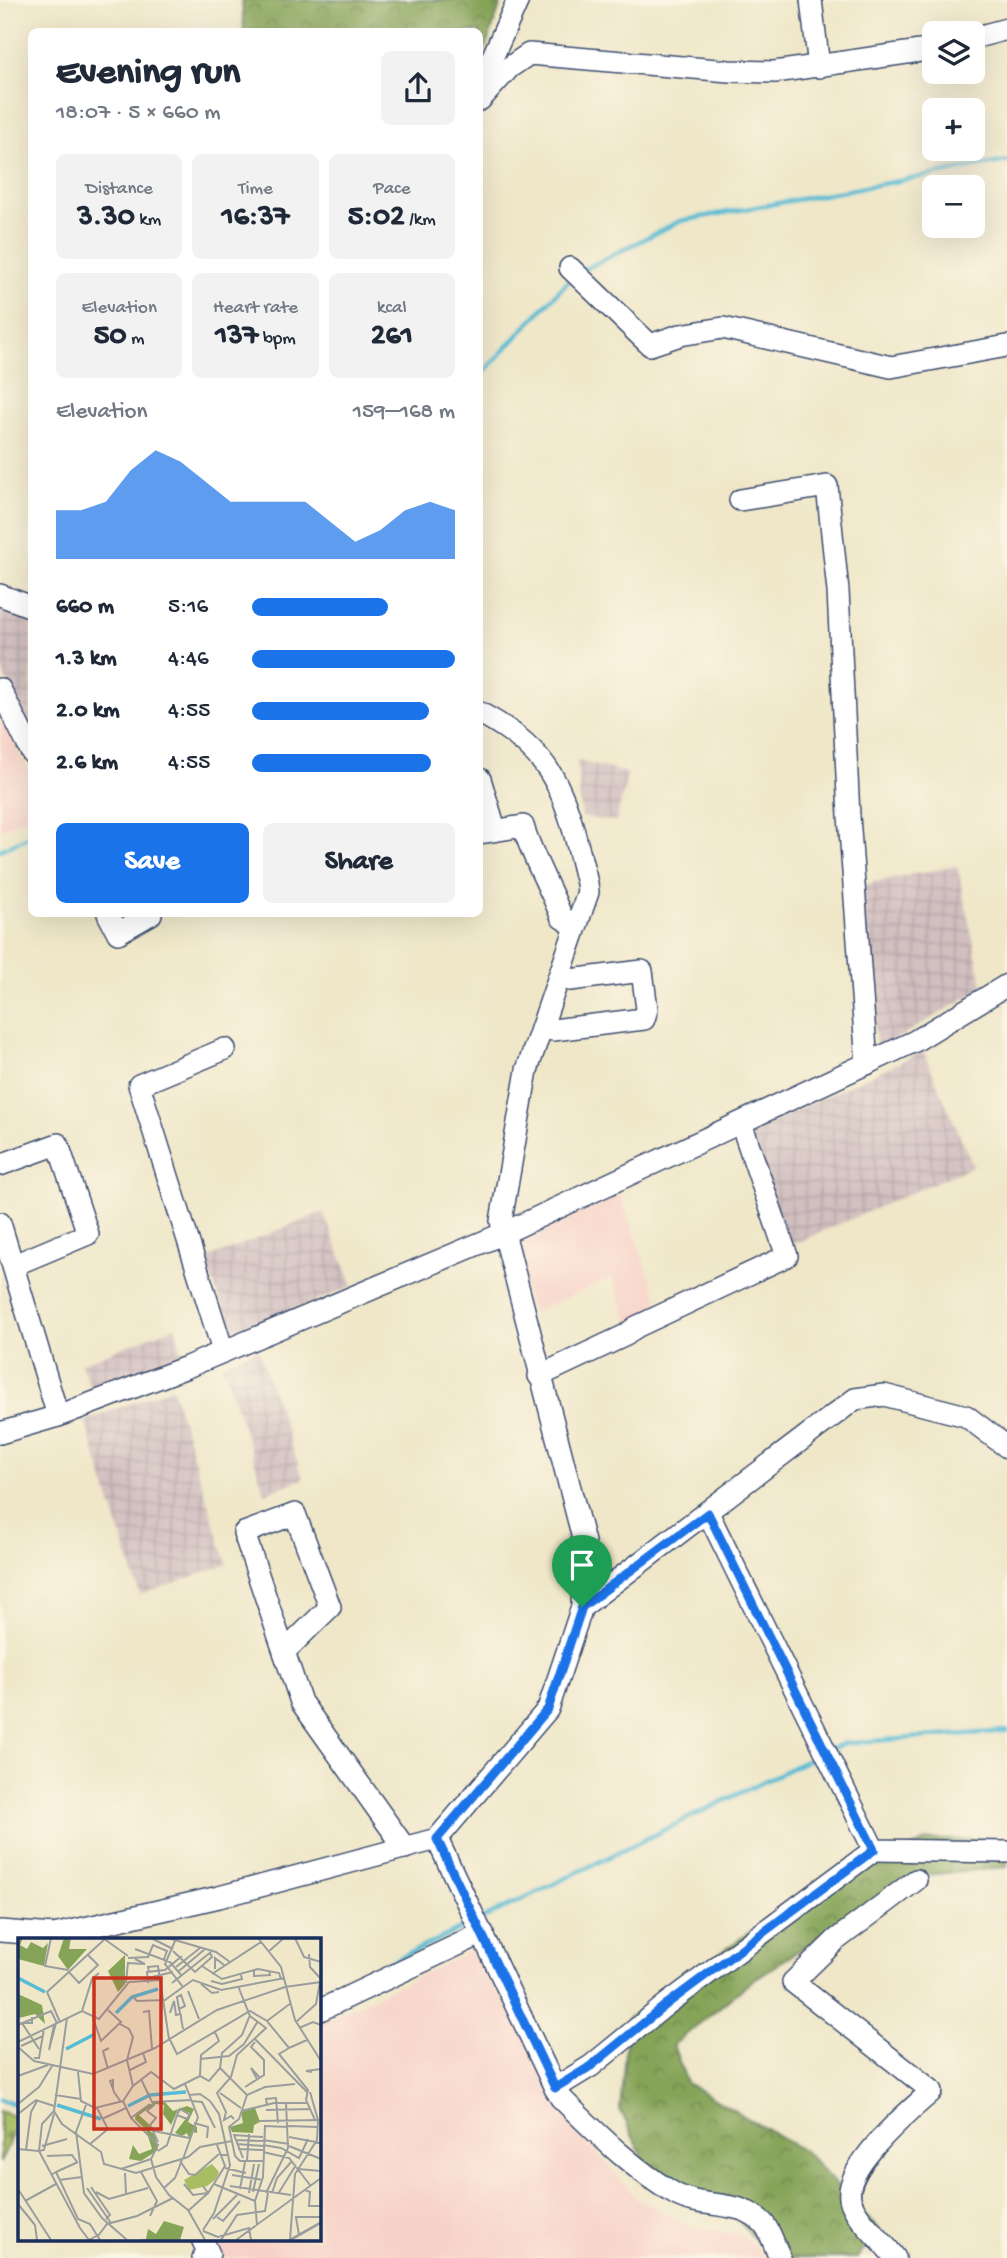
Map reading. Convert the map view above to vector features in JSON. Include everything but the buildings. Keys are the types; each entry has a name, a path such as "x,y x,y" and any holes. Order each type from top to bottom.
{"street":[{"path":"486,93 489,65 518,0"},
{"path":"811,0 819,66"},
{"path":"985,35 1007,29"},
{"path":"486,93 519,59 529,54 729,71 775,72 922,50"},
{"path":"574,272 650,345 680,335 723,328 891,367 917,365 1007,346"},
{"path":"740,500 827,486 838,592 849,816 867,1064"},
{"path":"0,595 28,606"},
{"path":"0,690 28,745"},
{"path":"0,1931 55,1937 437,1839 548,1709 582,1607 584,1542 501,1222 518,1110 527,1070 574,925 588,892 562,792 536,752 483,715"},
{"path":"483,801 487,831 523,826 532,856 548,883 562,918 574,925"},
{"path":"110,917 118,933 146,917"},
{"path":"542,1027 553,1030 645,1019 647,1009 642,971 570,980 559,977"},
{"path":"0,1433 58,1416 187,1367 502,1234 915,1041 1007,985"},
{"path":"223,1351 139,1085 225,1049"},
{"path":"539,1376 626,1335 636,1326 787,1256 741,1123"},
{"path":"0,1165 58,1144 89,1234 14,1265"},
{"path":"0,1223 58,1416"},
{"path":"582,1607 863,1396 884,1395 966,1416 1007,1447"},
{"path":"708,1513 874,1850"},
{"path":"284,1651 330,1607 295,1514 244,1533 284,1651 302,1702 405,1848"},
{"path":"437,1839 561,2098 615,2150 666,2188 696,2202 739,2207 754,2216 765,2225 780,2258"},
{"path":"555,2088 591,2066 667,2004 874,1850 1007,1852"},
{"path":"895,2258 852,2204 851,2187 857,2171 878,2144 932,2091 793,1982 854,1926 916,1880"},
{"path":"320,2010 479,1924"},
{"path":"202,2240 209,2254 203,2258"}],"shaded area":[{"path":"3,606 28,615 28,725 0,667 0,613"},
{"path":"0,713 28,771 28,816 0,830"},
{"path":"577,761 628,773 616,821 582,817"},
{"path":"957,866 983,988 877,1050 860,885"},
{"path":"923,1051 973,1166 789,1246 748,1133"},
{"path":"620,1194 662,1311 629,1325 612,1277 532,1313 512,1243"},
{"path":"323,1212 353,1286 234,1333 204,1260"},
{"path":"175,1327 184,1359 93,1395 81,1363"},
{"path":"258,1349 303,1479 265,1493 222,1364"},
{"path":"172,1388 227,1564 140,1595 85,1421"},
{"path":"482,1946 558,2108 637,2198 690,2227 744,2235 765,2258 220,2258 211,2240 320,2240 320,2023"}],"green space":[{"path":"242,0 502,0 483,55 483,28 244,28"},
{"path":"1007,1839 1007,1867 915,1876 753,1980 673,2045 687,2083 805,2152 878,2229 857,2258 771,2258 720,2199 645,2163 620,2109 628,2018 754,1929 847,1874 929,1840"},
{"path":"0,2111 18,2118 18,2120 0,2163"}],"waterway":[{"path":"581,271 680,221 1007,161"},
{"path":"483,373 571,278"},
{"path":"0,850 28,837"},
{"path":"831,1749 845,1743 1007,1731"},
{"path":"482,1919 820,1754"},
{"path":"320,1996 471,1924"},
{"path":"0,2099 18,2105"}],"route":[{"path":"708,1513 874,1850 667,2004 591,2066 555,2088 447,1855 437,1839 548,1709 582,1607 708,1513"}]}
